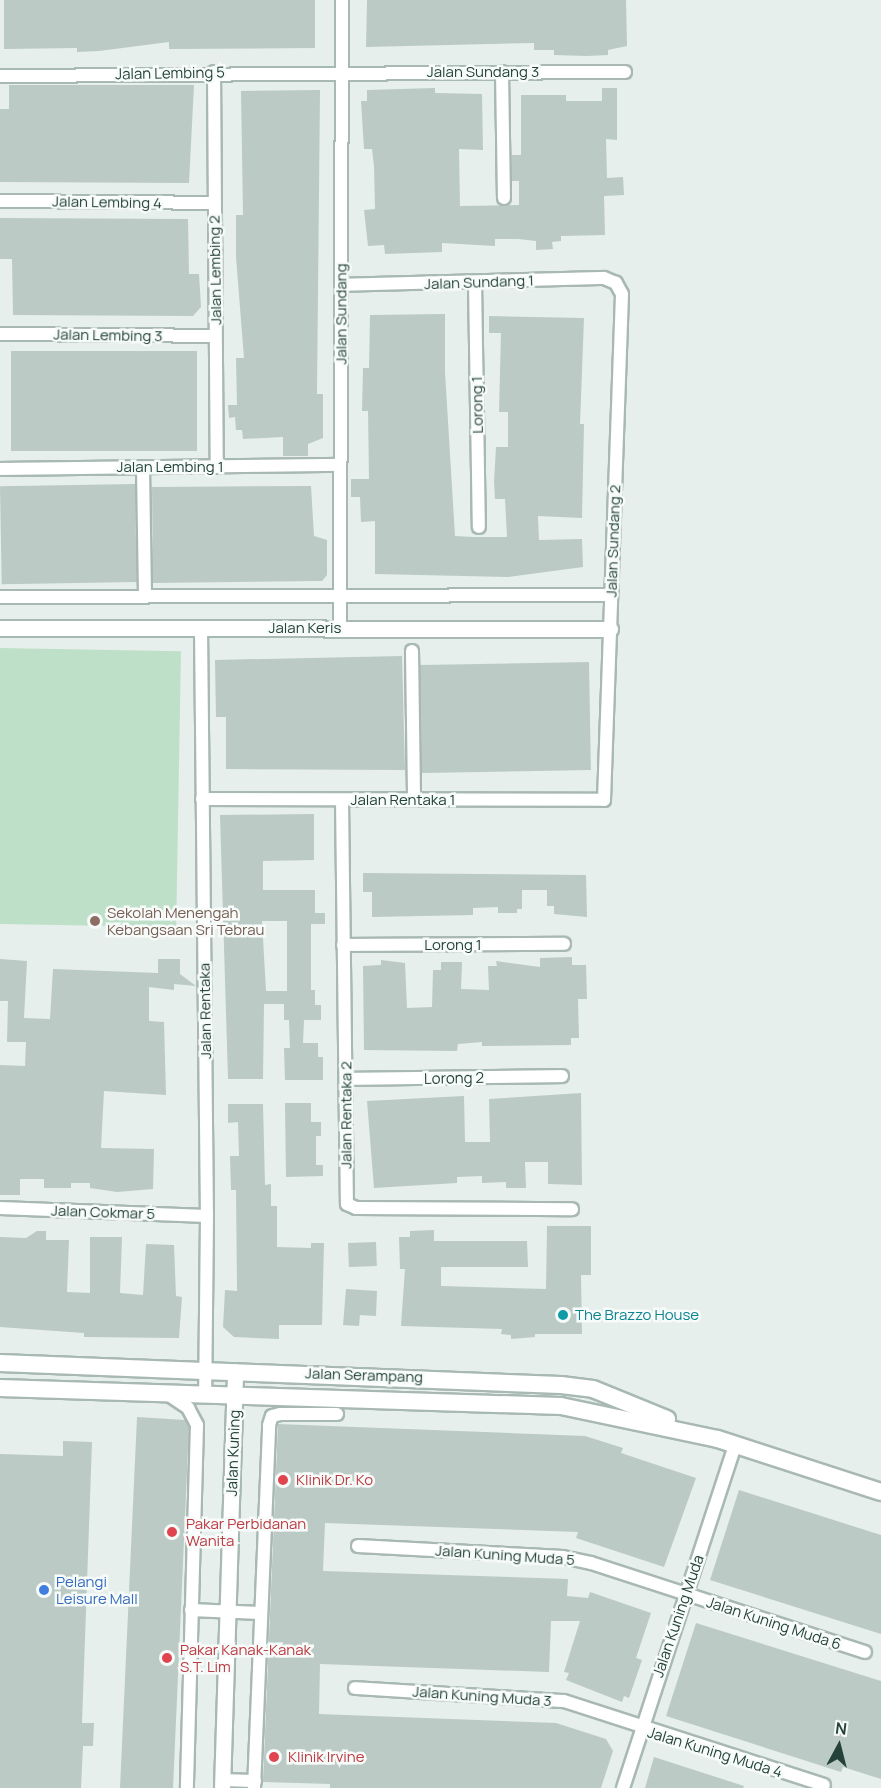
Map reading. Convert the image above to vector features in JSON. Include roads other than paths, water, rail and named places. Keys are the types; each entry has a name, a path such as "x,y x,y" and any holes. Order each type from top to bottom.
{"main road":[{"name":"Jalan Serampang","path":"0,1363 471,1380 593,1389 718,1439 881,1492"},
{"name":"Jalan Serampang","path":"0,1388 561,1406 718,1439"}],"street":[{"name":"Jalan Sundang","path":"340,627 342,0"},
{"name":"Jalan Lembing 2","path":"213,72 217,467"},
{"name":"Jalan Sundang 3","path":"341,72 625,72"},
{"name":"Jalan Lembing 5","path":"0,76 341,72"},
{"path":"502,72 504,198"},
{"name":"Jalan Lembing 4","path":"0,201 214,203"},
{"name":"Jalan Sundang 1","path":"341,285 604,278 616,283"},
{"name":"Lorong 1","path":"475,282 479,527"},
{"name":"Jalan Sundang 2","path":"604,800 622,294 616,283"},
{"name":"Jalan Lembing 3","path":"0,334 215,336"},
{"name":"Jalan Lembing 1","path":"0,469 340,465"},
{"path":"143,468 145,594"},
{"path":"0,597 145,594 611,595"},
{"name":"Jalan Keris","path":"0,627 610,629"},
{"name":"Jalan Rentaka","path":"201,628 207,1216 205,1394"},
{"path":"412,651 414,800"},
{"name":"Jalan Rentaka 1","path":"202,799 604,800"},
{"name":"Jalan Rentaka 2","path":"342,800 347,1204 356,1208 572,1209"},
{"name":"Lorong 1","path":"343,945 564,944"},
{"name":"Lorong 2","path":"346,1079 562,1076"},
{"name":"Jalan Cokmar 5","path":"0,1208 207,1216"},
{"name":"Jalan Kuning","path":"222,1784 235,1371"},
{"path":"165,1392 188,1408 197,1425 187,1788"},
{"path":"222,1784 255,1784 268,1425 272,1416 280,1414 337,1414"},
{"name":"Jalan Kuning Muda","path":"623,1788 684,1593 735,1445"},
{"name":"Jalan Kuning Muda 5","path":"358,1546 563,1557 684,1593"},
{"name":"Jalan Kuning Muda 6","path":"684,1593 865,1652"},
{"path":"192,1610 260,1613"},
{"name":"Jalan Kuning Muda 3","path":"355,1688 543,1698 641,1728"},
{"name":"Jalan Kuning Muda 4","path":"641,1728 824,1785"}],"place":[{"name":"Sekolah Menengah Kebangsaan Sri Tebrau","path":"95,921"},
{"name":"The Brazzo House","path":"563,1315"},
{"name":"Klinik Dr. Ko","path":"283,1480"},
{"name":"Pakar Perbidanan Wanita","path":"172,1532"},
{"name":"Pelangi Leisure Mall","path":"44,1590"},
{"name":"Pakar Kanak-Kanak S.T. Lim","path":"167,1658"},
{"name":"Klinik Irvine","path":"274,1757"}]}
